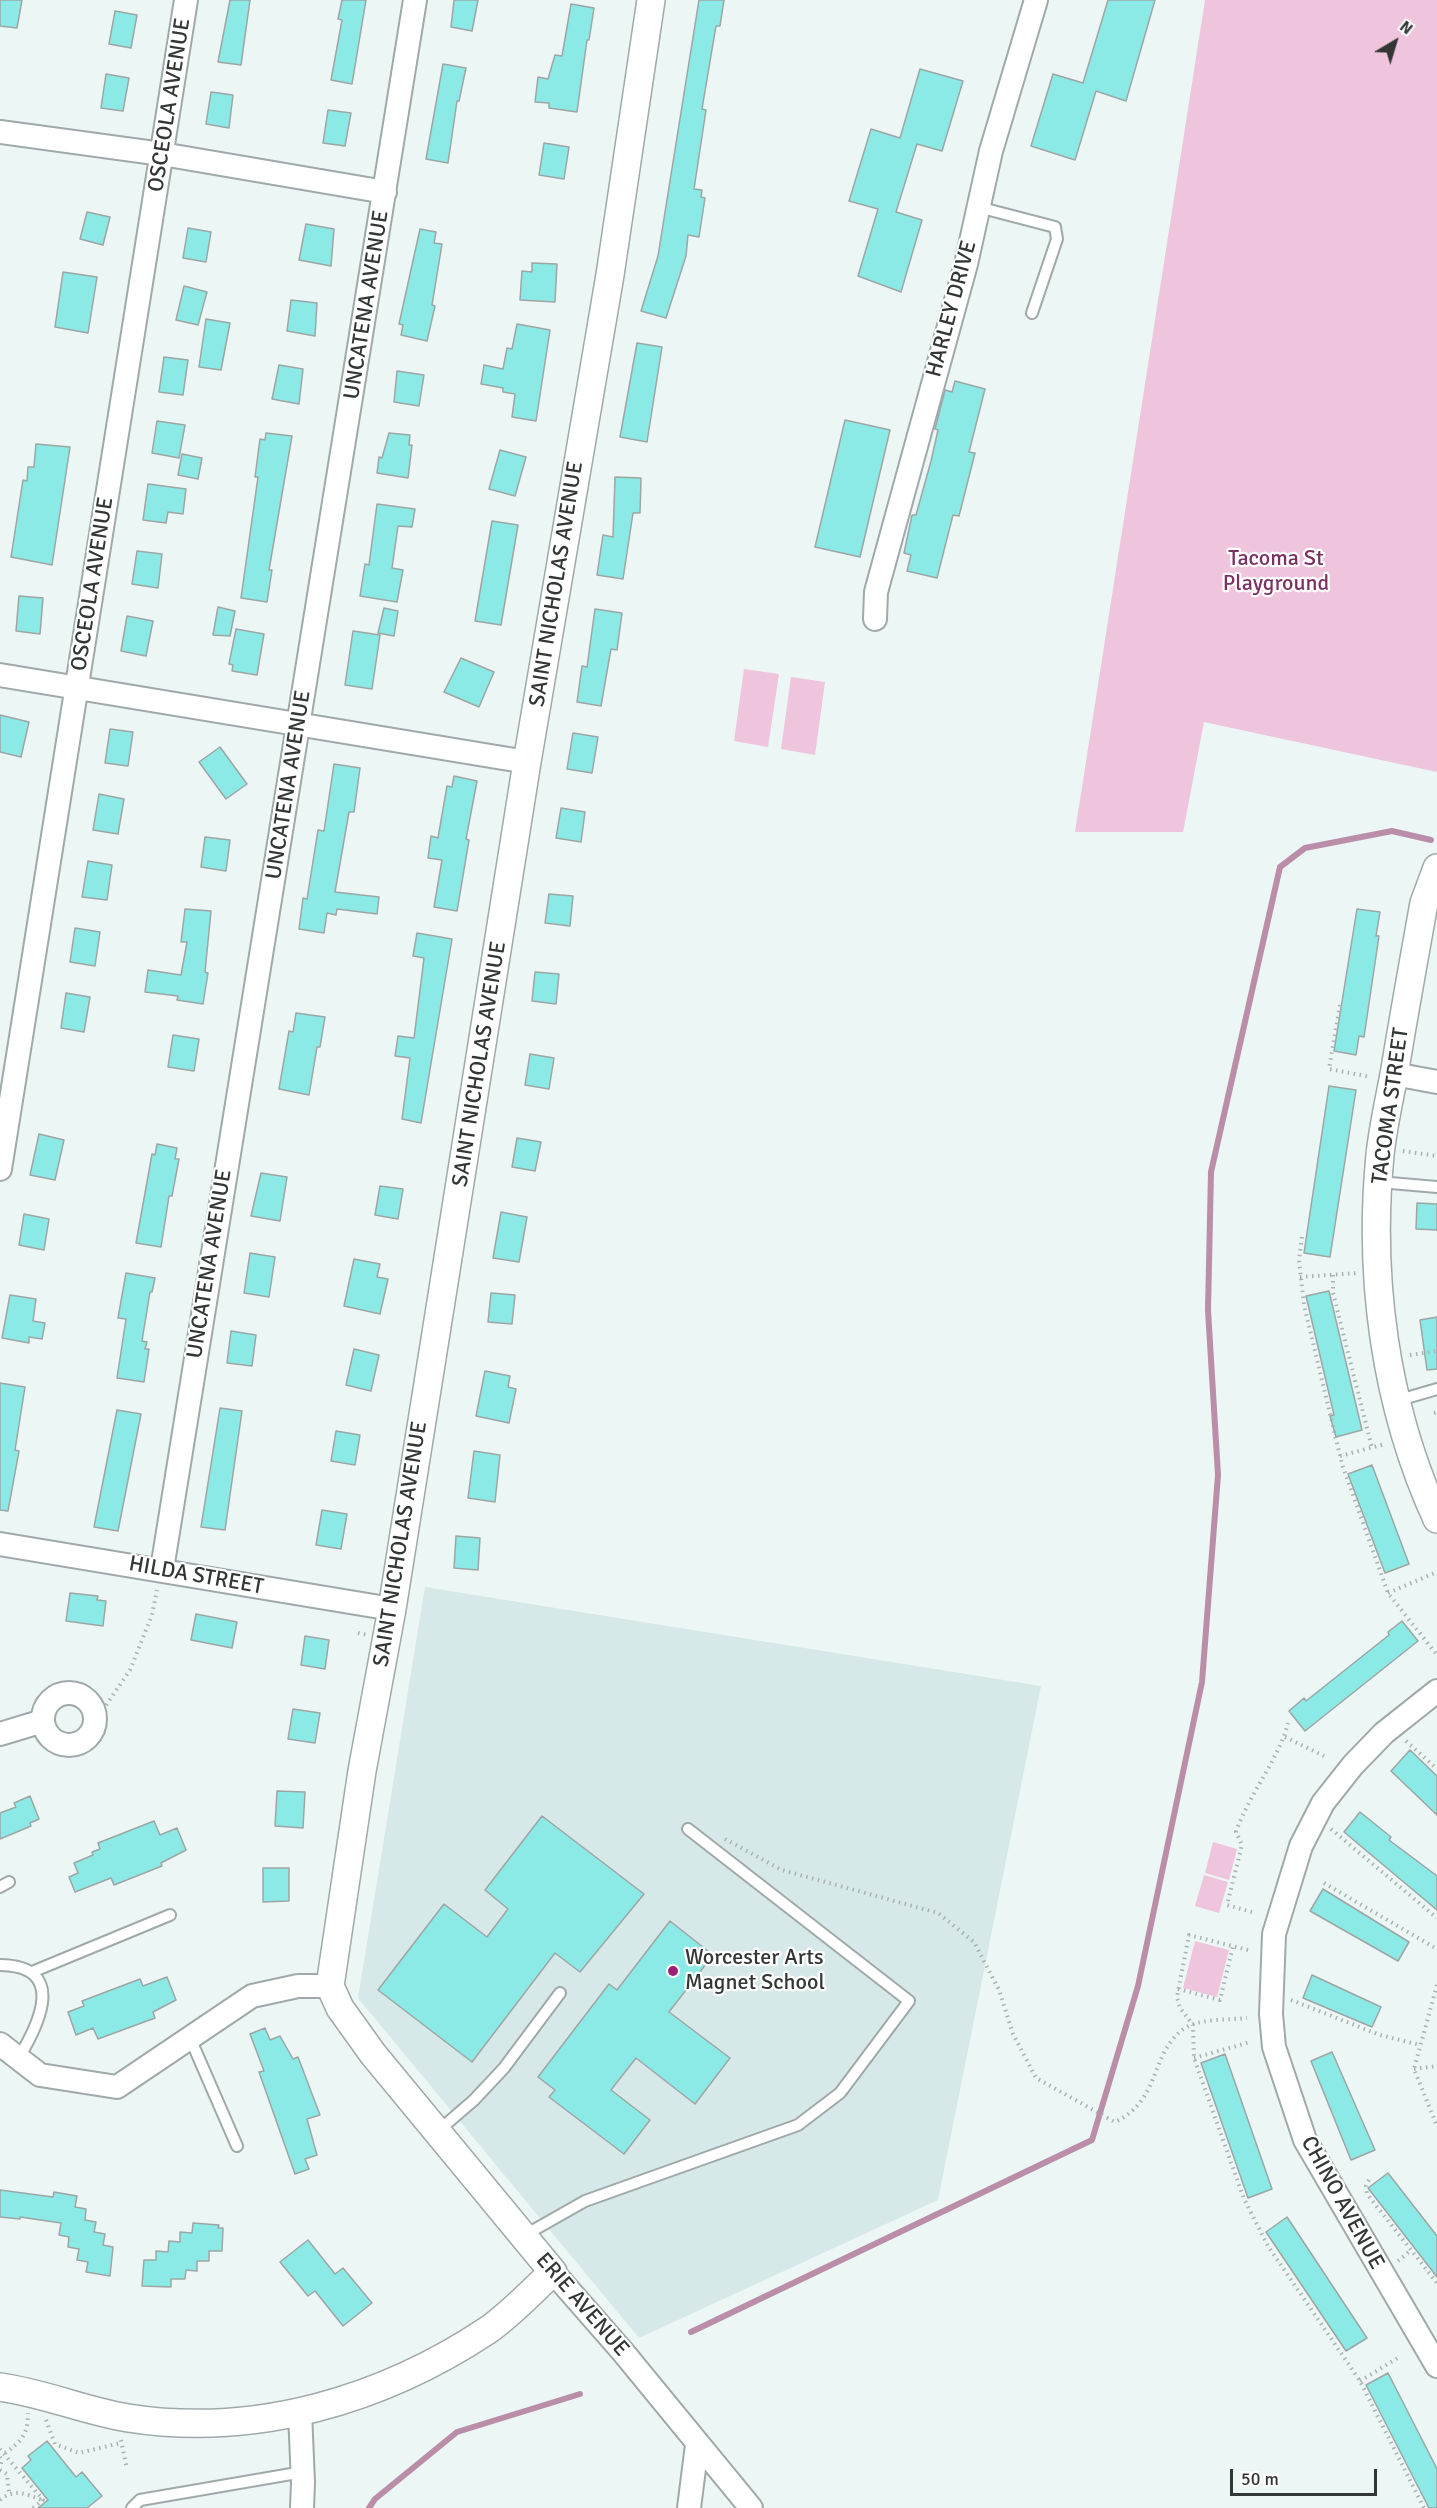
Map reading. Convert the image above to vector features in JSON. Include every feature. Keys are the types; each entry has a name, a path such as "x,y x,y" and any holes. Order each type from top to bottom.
{"street":[{"name":"OSCEOLA AVENUE","path":"0,1169 186,0"},
{"name":"UNCATENA AVENUE","path":"162,1569 232,1122 299,726 385,192 414,0"},
{"name":"SAINT NICHOLAS AVENUE","path":"330,1986 362,1771 392,1609 527,762 556,607 581,435 610,275 651,0"},
{"name":"HARLEY DRIVE","path":"875,619 876,592 966,264 999,120 1036,0"},
{"path":"0,132 162,154 385,192"},
{"path":"0,675 527,762"},
{"name":"TACOMA STREET","path":"1437,868 1424,903 1386,1076 1378,1182 1377,1264 1384,1340 1396,1402 1418,1479 1437,1519"},
{"path":"1386,1076 1437,1082"},
{"name":"HILDA STREET","path":"0,1544 162,1569 392,1609"},
{"name":"CHINO AVENUE","path":"1437,1691 1384,1733 1323,1803 1301,1846 1274,1934 1271,2014 1274,2047 1305,2140 1437,2366"},
{"path":"72,1693 88,1701 96,1720 91,1735 75,1745 55,1742 43,1721 44,1712 55,1697 72,1693"},
{"path":"0,1734 43,1721"},
{"path":"0,2044 40,2075 117,2087 252,1996 298,1986 330,1986"},
{"name":"ERIE AVENUE","path":"330,1986 340,2008 353,2027 553,2272 623,2352 751,2508"},
{"path":"0,2386 33,2392 102,2413 165,2421 221,2424 300,2412 361,2395 428,2366 489,2329 553,2272"},
{"path":"300,2412 302,2508"},
{"path":"689,2508 697,2445"}],"lane":[{"path":"978,207 1055,227 1057,239 1032,313"},
{"path":"1378,1182 1437,1187"},
{"path":"1396,1402 1437,1389"},
{"path":"524,2236 585,2201 798,2125 840,2093 909,2001 687,1829"},
{"path":"32,1972 170,1915"},
{"path":"0,1965 18,1965 32,1972 42,1988 43,2008 34,2033 18,2059"},
{"path":"438,2131 474,2100 504,2068 560,1993"},
{"path":"189,2038 237,2146"},
{"path":"132,2508 140,2500 303,2472"}],"path":[{"path":"1340,1005 1329,1069 1386,1076"},
{"path":"1403,1151 1437,1156"},
{"path":"1302,1237 1299,1260 1304,1305 1340,1456 1388,1593 1437,1655"},
{"path":"1300,1277 1358,1274"},
{"path":"1333,1275 1334,1293 1372,1448"},
{"path":"1418,1354 1437,1351"},
{"path":"1340,1456 1388,1444"},
{"path":"96,1720 130,1670 152,1615 162,1569"},
{"path":"1388,1593 1437,1572"},
{"path":"1252,1912 1227,1905 1242,1845 1236,1832 1245,1805 1285,1737 1288,1723"},
{"path":"1399,1734 1437,1769"},
{"path":"1285,1737 1324,1756"},
{"path":"1326,1825 1437,1918"},
{"path":"712,1848 727,1838 782,1870 938,1913 974,1942 999,1990 1013,2034 1036,2078 1114,2122 1130,2114 1143,2101 1166,2050 1183,2029 1193,2025 1247,2018"},
{"path":"1324,1883 1437,1949"},
{"path":"1248,1950 1190,1935 1177,1997 1180,2007 1193,2025 1194,2058 1244,2199 1263,2236 1360,2381 1424,2508"},
{"path":"1178,1989 1220,2000 1233,1946"},
{"path":"1437,1985 1414,2069 1437,2126"},
{"path":"1282,1996 1380,2035 1420,2045"},
{"path":"1194,2058 1251,2042"},
{"path":"1414,2069 1437,2066"},
{"path":"1369,2180 1366,2186 1367,2194 1437,2283"},
{"path":"1392,2265 1411,2250"},
{"path":"1360,2381 1401,2356"},
{"path":"5,2453 16,2445 28,2430 28,2412"},
{"path":"46,2419 55,2444 79,2453 121,2441 127,2469"},
{"path":"0,2449 43,2500"},
{"path":"0,2457 2,2460 0,2468 7,2474 9,2493"},
{"path":"0,2500 9,2493 20,2492 43,2500"},
{"path":"33,2508 43,2500"}],"shaded area":[{"name":"Worcester Arts Magnet School","path":"425,1587 1041,1686 938,2200 639,2338 358,1998"}],"green space":[{"name":"Tacoma St Playground","path":"1205,0 1437,0 1437,772 1204,722 1183,832 1075,832"},
{"path":"744,669 779,674 768,747 734,741"},
{"path":"791,677 825,682 815,755 781,749"},
{"path":"1213,1842 1237,1849 1229,1880 1205,1873"},
{"path":"1204,1875 1228,1882 1219,1913 1195,1906"},
{"path":"1195,1941 1229,1950 1217,1997 1183,1988"}],"building":[{"path":"0,0 22,0 17,28 0,26"},
{"path":"230,0 250,0 241,65 218,62"},
{"path":"342,0 366,0 352,84 331,80 342,20 338,19"},
{"path":"454,0 478,0 472,31 451,27"},
{"path":"699,0 724,0 720,26 716,26 702,109 706,110 694,189 702,190 701,197 705,198 699,237 688,235 686,256 666,318 641,311 658,256"},
{"path":"1108,0 1155,0 1126,101 1096,91 1075,160 1031,146 1053,74 1083,83"},
{"path":"571,4 594,8 577,112 549,108 549,103 535,102 538,77 548,79 555,55 562,56"},
{"path":"115,11 137,15 131,48 109,44"},
{"path":"443,64 466,68 459,101 457,101 448,163 426,159"},
{"path":"920,69 963,81 942,151 917,144 896,212 922,220 901,292 858,276 878,209 849,201 871,129 900,138"},
{"path":"106,74 129,78 123,111 101,108"},
{"path":"211,92 233,95 229,128 206,124"},
{"path":"328,110 351,113 345,146 323,143"},
{"path":"544,143 569,147 564,179 539,175"},
{"path":"87,212 110,217 103,245 80,239"},
{"path":"306,224 334,229 331,266 299,260"},
{"path":"188,228 211,232 206,262 183,258"},
{"path":"420,229 436,232 434,243 442,244 432,305 435,306 427,341 401,335 403,325 399,324"},
{"path":"532,263 557,264 555,302 520,300 522,271 532,272"},
{"path":"63,272 97,277 88,333 55,327"},
{"path":"184,286 207,292 198,325 176,320"},
{"path":"291,300 317,303 315,336 287,331"},
{"path":"206,319 230,323 221,370 199,367"},
{"path":"517,324 550,330 536,421 512,417 515,394 503,392 503,388 481,384 484,365 503,369 507,348 512,349"},
{"path":"637,343 662,347 647,442 620,437"},
{"path":"164,357 188,360 183,395 159,392"},
{"path":"279,365 303,369 299,404 272,399"},
{"path":"397,371 424,375 419,406 394,402"},
{"path":"955,381 985,389 969,452 975,453 959,516 953,515 937,578 907,571 911,555 904,553 912,515 916,515 931,461 938,430 935,429 945,390 952,392"},
{"path":"845,420 890,430 860,557 815,547"},
{"path":"157,421 185,425 179,458 152,453"},
{"path":"266,433 292,436 269,570 272,570 267,602 241,598 258,477 255,477 260,439 265,440"},
{"path":"389,433 410,435 409,445 412,445 408,478 377,473 379,457 382,458"},
{"path":"36,444 70,447 52,565 11,557 23,480 27,481 28,467 34,467"},
{"path":"500,450 526,457 515,496 489,489"},
{"path":"182,454 202,458 198,479 178,475"},
{"path":"615,477 641,478 640,513 633,513 623,579 597,575 603,535 613,537"},
{"path":"148,484 186,489 183,514 168,512 166,523 143,520"},
{"path":"377,504 415,509 412,527 398,526 392,568 403,570 397,602 360,596 365,564 369,565"},
{"path":"492,521 518,525 501,625 475,621"},
{"path":"137,551 162,554 158,588 132,584"},
{"path":"19,596 43,598 40,634 16,631"},
{"path":"218,607 235,611 230,636 213,635"},
{"path":"384,608 398,611 394,636 378,633"},
{"path":"595,609 622,613 617,650 611,649 601,706 577,702 582,666 587,667"},
{"path":"127,616 153,621 146,656 121,651"},
{"path":"236,629 264,634 257,675 232,671 233,665 229,664"},
{"path":"353,631 380,635 372,689 345,685"},
{"path":"461,658 494,672 479,707 444,692"},
{"path":"0,715 29,722 21,757 0,752"},
{"path":"110,729 133,732 128,766 105,763"},
{"path":"573,733 598,737 592,773 567,769"},
{"path":"220,747 247,784 226,799 199,762"},
{"path":"334,764 360,768 354,812 349,812 335,892 379,897 377,914 337,909 336,915 327,913 324,933 299,929 303,898 307,899 318,830 324,831"},
{"path":"454,776 477,781 466,839 469,840 457,911 434,907 442,860 428,858 431,836 438,838 447,786 452,787"},
{"path":"99,794 124,799 118,834 93,830"},
{"path":"561,808 585,812 581,842 556,838"},
{"path":"205,837 230,840 226,871 201,867"},
{"path":"88,861 112,865 107,900 82,897"},
{"path":"549,894 573,896 570,926 545,923"},
{"path":"185,909 211,911 205,972 208,973 203,1004 177,1000 178,996 145,992 148,970 181,975 187,942 181,942"},
{"path":"1357,909 1380,912 1376,936 1379,936 1364,1037 1359,1036 1356,1055 1334,1051"},
{"path":"75,928 100,932 95,966 70,962"},
{"path":"417,933 452,939 421,1123 402,1119 410,1058 395,1056 398,1036 414,1038 424,958 413,956"},
{"path":"535,972 559,974 556,1004 532,1001"},
{"path":"66,993 90,997 84,1032 61,1028"},
{"path":"296,1013 325,1017 320,1047 317,1047 309,1095 279,1089 289,1031 293,1032"},
{"path":"173,1035 199,1039 194,1071 168,1067"},
{"path":"530,1054 554,1058 549,1089 525,1085"},
{"path":"1329,1086 1356,1090 1330,1257 1304,1253"},
{"path":"39,1134 64,1140 55,1180 30,1175"},
{"path":"517,1138 541,1142 535,1171 512,1167"},
{"path":"157,1144 177,1148 175,1159 179,1159 172,1196 169,1196 161,1247 136,1243 152,1154 155,1155"},
{"path":"261,1173 287,1177 280,1221 251,1216"},
{"path":"380,1186 403,1189 398,1219 375,1215"},
{"path":"1417,1203 1437,1204 1437,1230 1416,1229"},
{"path":"501,1212 527,1217 519,1262 493,1258"},
{"path":"24,1214 49,1219 44,1250 19,1245"},
{"path":"250,1253 275,1257 269,1297 244,1293"},
{"path":"354,1259 380,1264 377,1277 388,1279 380,1314 344,1306"},
{"path":"126,1273 155,1278 152,1292 150,1292 142,1341 147,1342 145,1349 149,1349 144,1382 117,1378 126,1319 118,1318"},
{"path":"1329,1291 1362,1430 1336,1437 1330,1416 1334,1415 1306,1296"},
{"path":"491,1293 515,1295 512,1324 488,1322"},
{"path":"10,1295 36,1299 33,1321 45,1323 42,1339 29,1337 29,1343 2,1338"},
{"path":"1437,1317 1437,1369 1427,1370 1420,1320"},
{"path":"231,1331 256,1335 252,1366 227,1363"},
{"path":"354,1349 379,1355 371,1391 346,1385"},
{"path":"485,1371 510,1376 508,1387 516,1389 509,1423 476,1416"},
{"path":"0,1383 25,1387 15,1450 19,1451 8,1511 0,1510"},
{"path":"220,1408 242,1411 225,1530 201,1527"},
{"path":"117,1410 141,1414 118,1531 94,1527"},
{"path":"336,1431 360,1435 355,1465 331,1461"},
{"path":"474,1451 500,1455 495,1502 468,1498"},
{"path":"1372,1465 1409,1564 1385,1573 1348,1474"},
{"path":"322,1510 347,1514 341,1549 316,1545"},
{"path":"456,1536 480,1538 478,1570 454,1568"},
{"path":"70,1593 98,1596 97,1600 106,1601 103,1626 66,1621"},
{"path":"196,1614 237,1622 232,1648 191,1640"},
{"path":"1402,1621 1418,1641 1305,1731 1289,1711 1304,1698 1306,1701 1389,1635 1388,1632"},
{"path":"305,1636 329,1640 325,1669 301,1665"},
{"path":"293,1709 320,1713 315,1743 288,1739"},
{"path":"1410,1750 1437,1776 1437,1815 1391,1771"},
{"path":"277,1791 305,1792 303,1828 275,1826"},
{"path":"30,1796 39,1819 30,1823 31,1826 0,1839 0,1813 16,1807 14,1803"},
{"path":"1360,1812 1391,1837 1389,1840 1437,1876 1437,1910 1344,1832"},
{"path":"542,1816 644,1894 580,1972 555,1953 472,2062 378,1990 444,1904 487,1937 508,1909 485,1890"},
{"path":"154,1821 160,1835 177,1828 186,1850 161,1863 162,1866 114,1885 111,1878 75,1892 69,1877 78,1873 74,1863 93,1855 92,1852 100,1849 98,1843"},
{"path":"263,1868 289,1868 289,1901 263,1902"},
{"path":"1323,1889 1409,1942 1398,1961 1310,1911"},
{"path":"670,1921 713,1955 669,2012 730,2058 695,2104 636,2058 611,2090 650,2120 624,2154 549,2097 555,2090 538,2077 609,1984 617,1990"},
{"path":"1312,1975 1381,2007 1372,2027 1303,1998"},
{"path":"167,1977 176,2000 153,2012 155,2018 98,2039 93,2028 76,2035 68,2012 84,2006 82,2001 140,1979 143,1986"},
{"path":"265,2028 270,2040 280,2036 293,2059 298,2057 320,2115 307,2119 317,2155 305,2159 309,2169 295,2174 259,2072 264,2071 250,2034"},
{"path":"1332,2052 1375,2150 1351,2160 1311,2061"},
{"path":"1225,2054 1272,2189 1248,2198 1201,2063"},
{"path":"1388,2173 1437,2236 1437,2277 1368,2188"},
{"path":"0,2190 53,2197 54,2192 77,2196 75,2207 86,2209 85,2220 96,2222 94,2232 105,2234 103,2245 113,2247 110,2276 86,2272 88,2262 77,2260 79,2249 68,2247 69,2237 59,2235 61,2223 20,2217 20,2219 0,2217"},
{"path":"1287,2217 1367,2338 1346,2351 1266,2232"},
{"path":"193,2223 219,2225 218,2228 223,2228 222,2251 209,2251 209,2261 197,2261 197,2271 186,2270 185,2279 171,2279 171,2287 142,2286 144,2260 156,2260 156,2251 168,2252 169,2241 180,2242 180,2232 192,2233"},
{"path":"308,2240 335,2274 343,2268 372,2303 343,2326 315,2291 308,2296 280,2262"},
{"path":"1388,2373 1437,2469 1437,2508 1429,2508 1366,2385"},
{"path":"47,2441 76,2477 82,2472 102,2496 87,2508 38,2508 48,2500 22,2468 31,2460 28,2456"}],"waterway":[{"path":"691,2332 1092,2140 1138,1986 1202,1682 1218,1475 1208,1310 1211,1172 1280,867 1305,848 1392,831 1431,840"},
{"path":"369,2508 375,2499 457,2432 580,2394"}],"place":[{"name":"Worcester Arts Magnet School","path":"673,1971"}]}
